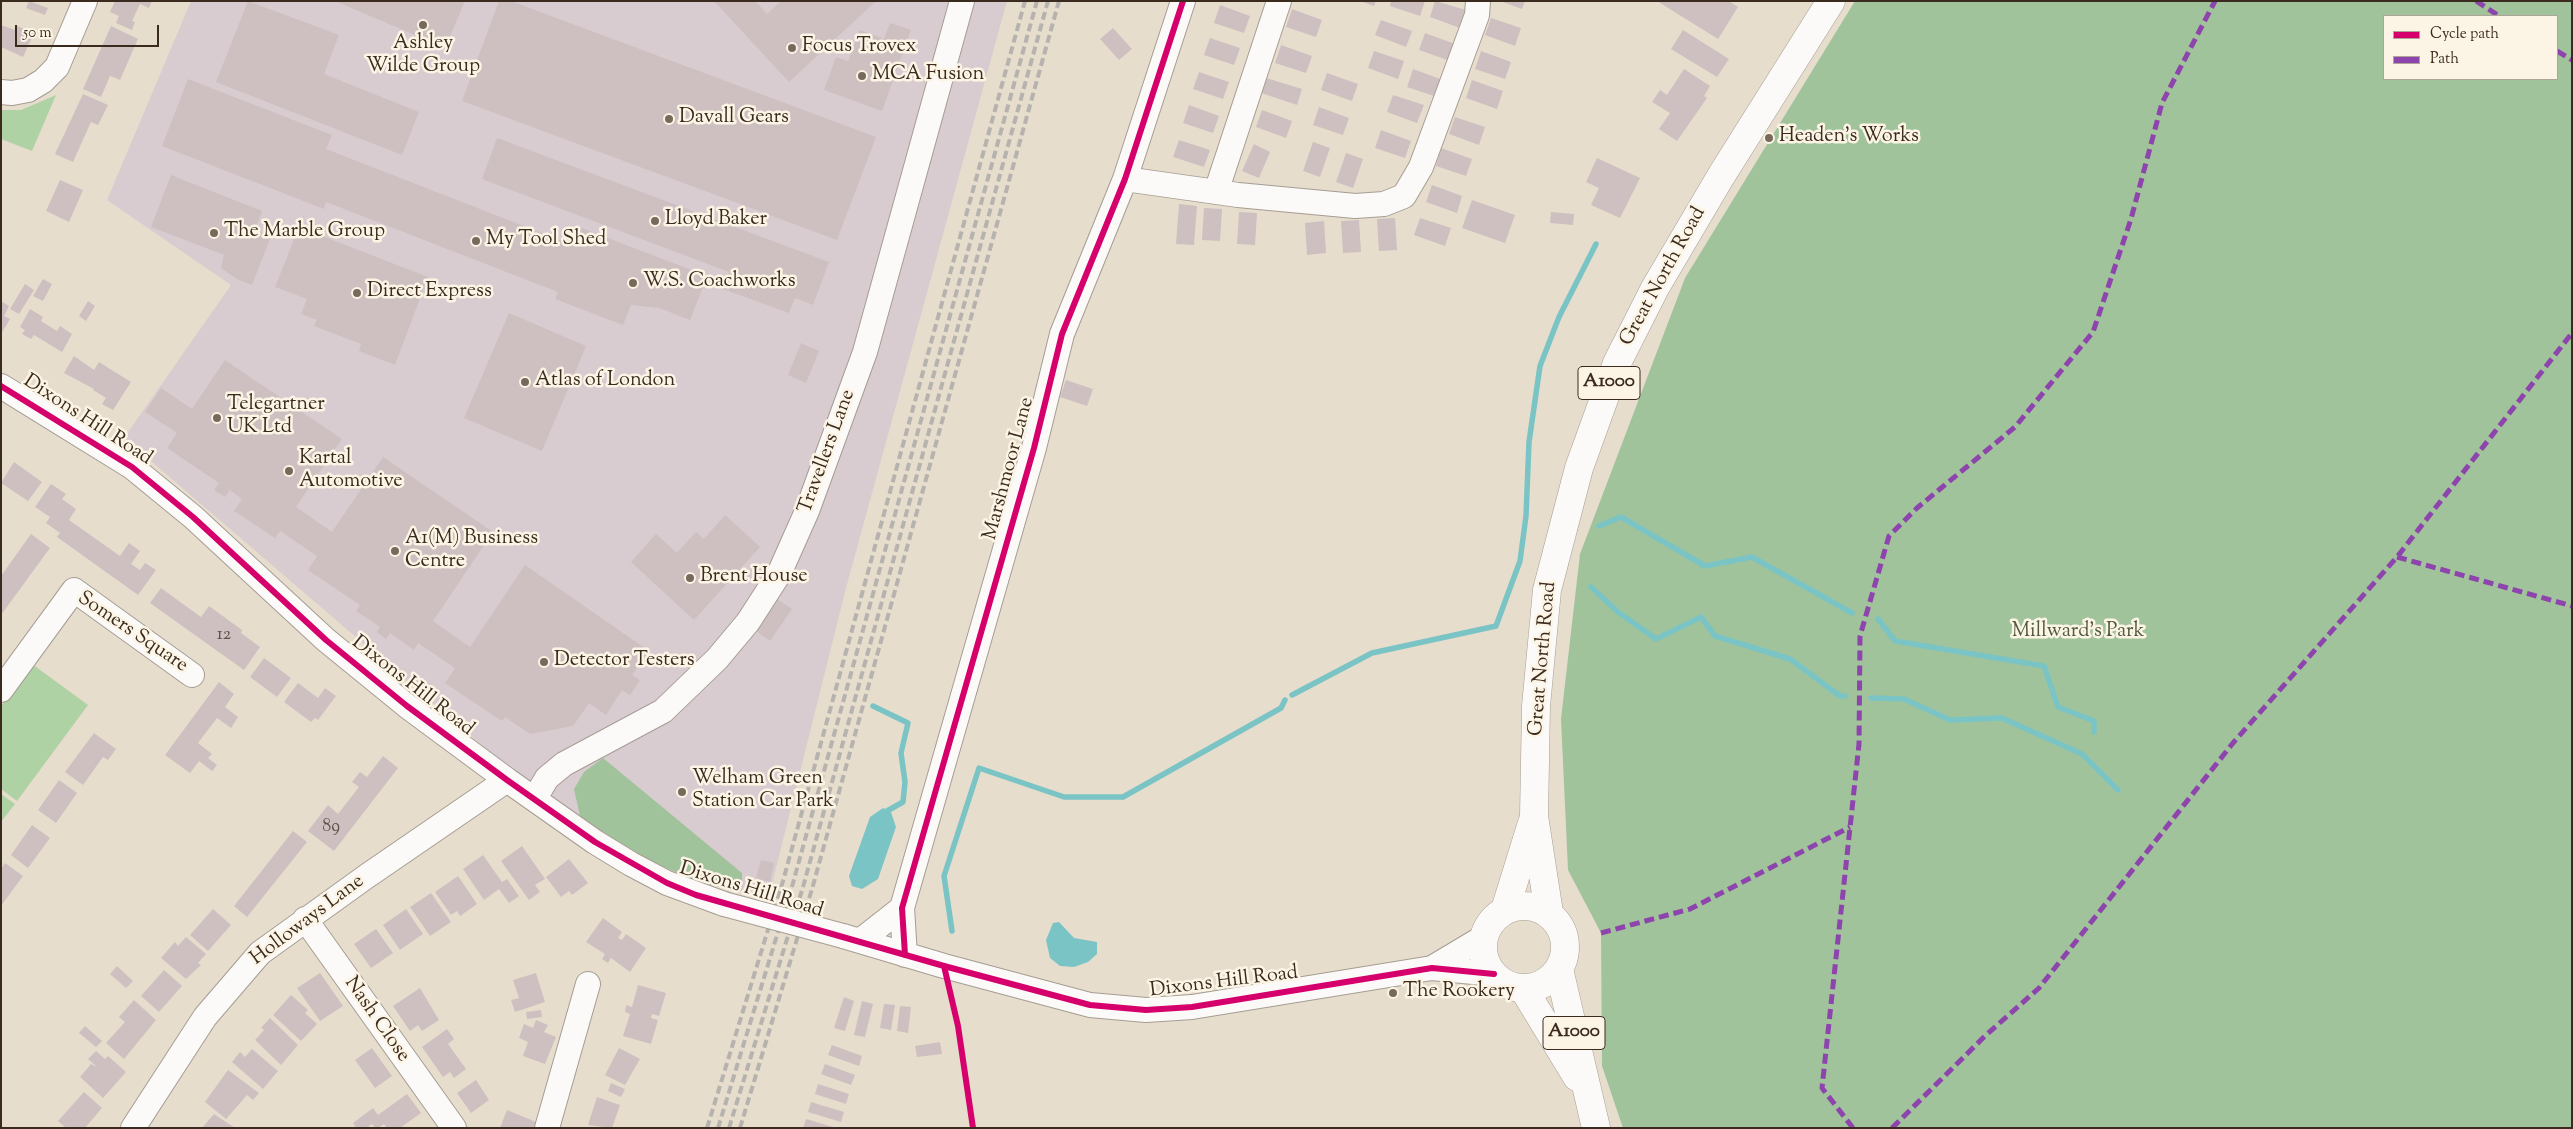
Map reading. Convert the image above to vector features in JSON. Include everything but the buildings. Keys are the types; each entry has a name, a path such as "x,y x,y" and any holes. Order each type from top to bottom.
{"main road":[{"name":"Great North Road","path":"1549,913 1534,816 1536,706 1547,590 1579,468 1616,363 1655,288 1721,176 1831,1"},
{"name":"Great North Road","path":"1505,910 1534,816"},
{"path":"1527,906 1549,913 1559,925 1565,939 1565,957 1559,969 1550,979 1539,986 1523,988 1507,984 1494,974 1487,965 1484,937 1490,923 1505,910 1527,906"},
{"name":"A1000","path":"1559,969 1596,1128"},
{"name":"A1000","path":"1523,988 1590,1097"}],"street":[{"path":"1,92 12,93 28,90 43,81 57,67 85,1"},
{"name":"Travellers Lane","path":"534,798 547,778 564,764 664,711 717,659 748,622 779,574 807,511 865,352 962,1"},
{"name":"Marshmoor Lane","path":"904,954 902,908 1034,448 1062,334 1125,179 1183,1"},
{"path":"1216,192 1279,1"},
{"path":"1125,179 1216,192 1355,206 1384,204 1404,196 1420,167 1477,15 1478,1"},
{"name":"Dixons Hill Road","path":"1,386 132,467 193,517 326,640 407,706 506,780 595,842 667,883 724,904 1090,1005 1146,1010 1192,1007 1432,968 1494,974"},
{"name":"Somers Square","path":"1,690 74,590 192,675"},
{"name":"Holloways Lane","path":"133,1128 183,1047 230,985 260,953 506,780"},
{"path":"852,939 902,908"},
{"name":"Nash Close","path":"305,920 446,1125"},
{"name":"Dixons Hill Road","path":"1432,968 1484,937"},
{"path":"547,1128 588,984"}],"shaded area":[{"path":"191,1 1007,1 846,588 769,896 699,883 630,851 506,766 124,438 231,285 107,200"}],"green space":[{"name":"Millward's Park","path":"1855,1 2572,1 2572,1128 1623,1128 1602,1066 1601,933 1568,870 1561,719 1580,554 1685,278"},
{"path":"56,95 32,151 1,139 1,110 21,110"},
{"path":"32,664 88,705 17,801 1,789 1,706"},
{"path":"603,758 742,873 742,891 699,883 630,851 580,816 574,789 584,772"},
{"path":"1,794 15,804 1,822"}],"water":[{"path":"883,808 891,812 896,827 878,879 862,889 852,886 849,876 870,817"},
{"path":"1059,922 1074,938 1097,942 1097,954 1088,962 1074,967 1060,966 1050,958 1046,940 1053,923"}],"waterway":[{"path":"1292,695 1372,653 1496,626 1520,561 1526,516 1529,442 1540,366 1559,317 1596,244"},
{"path":"1599,526 1621,517 1705,566 1752,557 1852,613"},
{"path":"1591,587 1618,612 1656,639 1701,617 1715,636 1790,659 1840,696 1845,696"},
{"path":"1878,619 1895,641 2044,666 2058,707 2094,721 2094,732"},
{"path":"1871,698 1904,699 1950,720 2002,718 2082,754 2118,790"},
{"path":"952,931 944,876 979,768 1064,797 1123,797 1281,708 1285,700"},
{"path":"873,706 908,723 901,753 905,782 903,802 887,811"}],"railway":[{"path":"707,1128 783,881 1025,1"},
{"path":"718,1128 793,883 1037,1"},
{"path":"729,1128 803,887 1048,1"},
{"path":"740,1128 812,889 1059,1"}],"marked path":[{"path":"1853,1128 1822,1088 1859,744 1860,636 1889,536 1917,508 2015,427 2093,332 2131,219 2162,103 2215,1"},
{"path":"2476,1 2497,15"},
{"path":"2558,52 2572,60"},
{"path":"1892,1128 1985,1036 2039,988 2233,743 2397,557 2572,333"},
{"path":"2397,557 2572,606"},
{"path":"1601,933 1690,909 1850,827"}],"cycle path":[{"path":"905,955 902,908 1034,448 1062,334 1125,179 1183,1"},
{"path":"1,386 132,467 193,517 326,640 407,706 507,780 595,842 667,883 696,895 944,966 1090,1005 1146,1010 1192,1007 1432,968 1494,974"},
{"path":"944,966 958,1026 973,1128"}],"place":[{"name":"Ashley Wilde Group","path":"423,25"},
{"name":"Focus Trovex","path":"792,48"},
{"name":"MCA Fusion","path":"862,76"},
{"name":"Davall Gears","path":"669,119"},
{"name":"Headen's Works","path":"1769,138"},
{"name":"Lloyd Baker","path":"655,221"},
{"name":"The Marble Group","path":"214,233"},
{"name":"My Tool Shed","path":"476,241"},
{"name":"W.S. Coachworks","path":"633,283"},
{"name":"Direct Express","path":"357,293"},
{"name":"Atlas of London","path":"525,382"},
{"name":"Telegartner UK Ltd","path":"217,418"},
{"name":"Kartal Automotive","path":"289,471"},
{"name":"A1(M) Business Centre","path":"395,551"},
{"name":"Brent House","path":"690,578"},
{"name":"Detector Testers","path":"544,662"},
{"name":"Welham Green Station Car Park","path":"682,792"},
{"name":"The Rookery","path":"1393,993"}]}
